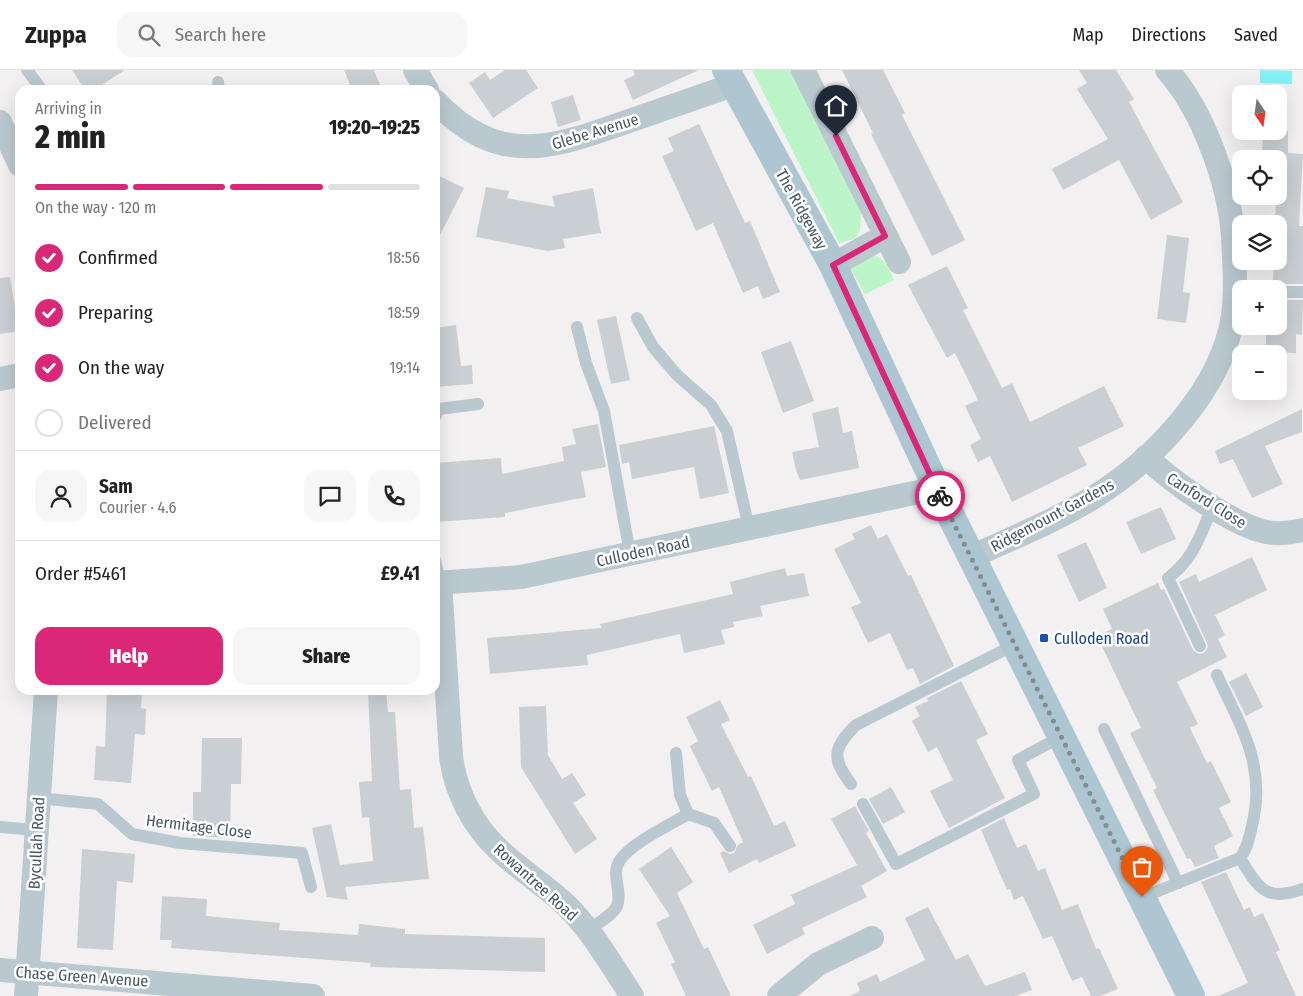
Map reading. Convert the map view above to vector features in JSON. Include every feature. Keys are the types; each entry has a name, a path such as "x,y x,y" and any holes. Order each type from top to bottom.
{"main road":[{"name":"The Ridgeway","path":"730,78 833,265 937,488 1192,996"}],"street":[{"path":"415,70 424,85"},
{"path":"803,70 899,262"},
{"name":"Ridgemount Gardens","path":"1167,70 1192,107 1222,175 1231,213 1237,280"},
{"name":"Glebe Avenue","path":"440,106 451,118 473,132 497,143 524,147 548,146 576,140 730,78"},
{"path":"0,122 15,154"},
{"path":"833,265 885,236"},
{"name":"Ridgemount Gardens","path":"971,557 1092,498 1122,478 1146,457 1181,420 1202,391 1228,340 1232,324"},
{"path":"0,379 15,376"},
{"name":"Canford Close","path":"1146,457 1159,469 1213,506 1250,527 1263,532 1283,534 1303,530"},
{"name":"Culloden Road","path":"440,575 522,577 937,488"},
{"name":"Rowantree Road","path":"440,614 451,756 454,777 461,798 497,849 567,906 587,931 632,996"},
{"name":"Bycullah Road","path":"26,996 46,695"},
{"path":"779,996 818,964 872,938"},
{"name":"Chase Green Avenue","path":"0,970 313,996"}],"lane":[{"path":"27,70 38,85"},
{"path":"1287,292 1303,292"},
{"path":"637,318 653,347 677,375 711,405 727,431 749,528"},
{"path":"577,327 586,363 604,411 630,553"},
{"path":"440,409 478,404"},
{"path":"1200,646 1168,578 1183,567 1189,558 1213,506"},
{"path":"852,784 842,772 837,752 840,741 856,725 1016,644"},
{"path":"1142,897 1240,858 1246,850 1256,812 1258,784 1251,750 1218,675"},
{"path":"1104,729 1178,883"},
{"path":"863,804 896,864 1034,794 1018,760 1062,736"},
{"path":"676,753 680,795 688,814 714,823 730,846"},
{"name":"Hermitage Close","path":"38,798 98,804 132,834 180,843 302,853 311,887"},
{"path":"587,931 611,913 617,905 615,872 620,861 628,851 688,814"},
{"path":"0,827 37,830"},
{"path":"1240,858 1259,888 1269,894 1281,895 1303,889"}],"green space":[{"path":"752,70 792,70 861,213 860,231 854,239 839,243"},
{"path":"869,254 882,260 894,280 865,294 849,266"}],"water":[{"path":"1260,70 1292,71 1292,84 1260,83"}],"building":[{"path":"72,70 125,70 102,85 82,85"},
{"path":"344,70 374,70 380,85 350,85"},
{"path":"505,70 526,70 538,88 493,118 469,83 485,72 490,80"},
{"path":"633,70 699,70 633,100 624,80 635,75"},
{"path":"842,70 883,70 905,113 902,115 965,240 932,256 871,134 873,133"},
{"path":"1079,70 1116,70 1134,99 1129,102 1183,202 1151,220 1119,160 1063,190 1052,169 1108,139 1077,89 1087,83"},
{"path":"573,95 581,120 558,127 551,102"},
{"path":"699,124 745,223 750,221 780,292 763,299 758,286 743,293 713,223 696,231 662,156 674,151 668,138"},
{"path":"1263,140 1288,140 1288,153 1303,154 1299,226 1303,226 1303,284 1287,284 1287,280 1273,280 1274,270 1287,270 1287,215 1275,215 1276,205 1287,205 1287,150 1262,150"},
{"path":"440,176 464,188 440,235"},
{"path":"486,187 509,191 507,198 555,207 552,196 593,188 601,233 563,239 565,248 548,251 476,237"},
{"path":"1167,235 1189,238 1183,292 1190,293 1186,323 1157,319"},
{"path":"947,266 968,308 963,310 1002,388 1012,383 1030,422 1104,386 1124,426 1078,448 1087,465 1012,502 990,456 978,462 970,445 981,439 965,406 978,400 955,353 947,358 908,285"},
{"path":"10,277 15,307 15,332 0,334 0,278"},
{"path":"1287,300 1303,300 1302,335 1296,334 1296,353 1287,353 1287,345 1266,345 1266,335 1287,335"},
{"path":"616,316 630,380 611,384 597,320"},
{"path":"456,325 461,366 472,365 473,384 440,387 440,327"},
{"path":"791,341 814,401 783,413 761,352"},
{"path":"838,407 843,433 852,431 859,468 800,480 792,452 819,447 812,413"},
{"path":"1302,409 1302,432 1265,446 1283,484 1252,498 1233,459 1220,464 1215,451"},
{"path":"598,424 606,467 581,472 586,497 505,513 505,517 440,522 440,463 501,458 502,474 564,461 562,447 576,444 572,429"},
{"path":"714,426 729,493 700,499 694,467 632,479 629,462 622,464 619,445"},
{"path":"1161,507 1176,539 1141,554 1126,522"},
{"path":"871,525 878,539 887,534 908,576 911,575 954,666 920,684 913,668 907,670 890,633 868,643 851,607 861,603 834,549 855,539 852,534"},
{"path":"1086,542 1107,588 1079,602 1057,555"},
{"path":"1252,557 1267,590 1215,615 1225,635 1218,639 1227,657 1177,682 1198,724 1190,728 1207,763 1211,761 1231,802 1219,808 1233,836 1214,846 1219,858 1195,867 1190,858 1187,859 1153,790 1157,788 1130,733 1141,728 1097,636 1112,629 1103,609 1158,583 1161,590 1164,589 1193,650 1199,654 1204,653 1208,647 1207,643 1179,582 1196,574 1199,582"},
{"path":"785,568 787,576 804,573 809,596 760,606 763,616 733,622 734,627 721,630 725,644 684,653 680,634 587,655 588,665 490,674 487,638 601,628 600,624 733,594 730,582"},
{"path":"1246,673 1263,707 1246,716 1229,682"},
{"path":"961,681 988,734 976,740 1005,798 949,828 930,791 953,780 937,747 928,752 912,721 920,716 915,707 928,701 927,698"},
{"path":"107,695 142,695 141,708 146,709 145,735 135,734 131,783 94,780 96,746 105,747"},
{"path":"368,695 386,695 388,712 395,712 400,790 411,789 414,828 423,827 429,879 345,887 348,900 327,897 312,828 331,824 340,865 373,861 369,817 362,818 359,782 372,781"},
{"path":"720,700 730,720 721,724 748,777 751,776 774,826 785,821 796,846 759,863 757,859 729,873 720,853 724,851 730,854 734,853 738,845 743,842 719,787 712,791 690,746 698,741 686,717"},
{"path":"546,706 548,755 562,779 572,773 586,795 573,803 597,839 575,854 521,767 519,707"},
{"path":"202,738 242,738 241,784 231,784 230,838 193,836 193,792 201,792"},
{"path":"891,787 905,812 883,824 869,799"},
{"path":"855,806 869,831 866,833 887,871 861,886 867,897 802,928 805,934 767,954 753,925 795,904 791,895 857,865 831,819"},
{"path":"1004,818 1017,848 1026,844 1038,871 1045,868 1062,910 1078,904 1096,949 1099,948 1118,989 1100,996 1091,996 1082,977 1072,981 1052,936 1043,939 1023,896 1014,900 1010,889 1007,890 981,830"},
{"path":"671,847 693,882 677,893 704,949 708,947 731,996 686,996 671,964 675,962 656,923 670,916 639,869"},
{"path":"82,849 135,854 133,883 117,881 113,950 77,948"},
{"path":"1226,872 1244,910 1250,907 1254,917 1263,913 1280,950 1276,952 1296,996 1218,996 1248,983 1201,882"},
{"path":"162,896 207,899 206,916 280,923 279,930 358,935 359,924 405,929 405,934 545,938 545,972 370,967 371,963 171,948 172,940 160,940"},
{"path":"928,907 956,960 968,954 985,986 1025,972 1032,990 1015,996 850,996 860,991 857,983 877,974 880,982 925,960 905,918"}],"way so far":[{"path":"940,496 1142,897"}],"place":[{"name":"Culloden Road","path":"1044,638"}],"route":[{"path":"836,136 885,236 833,265 940,496"}]}
